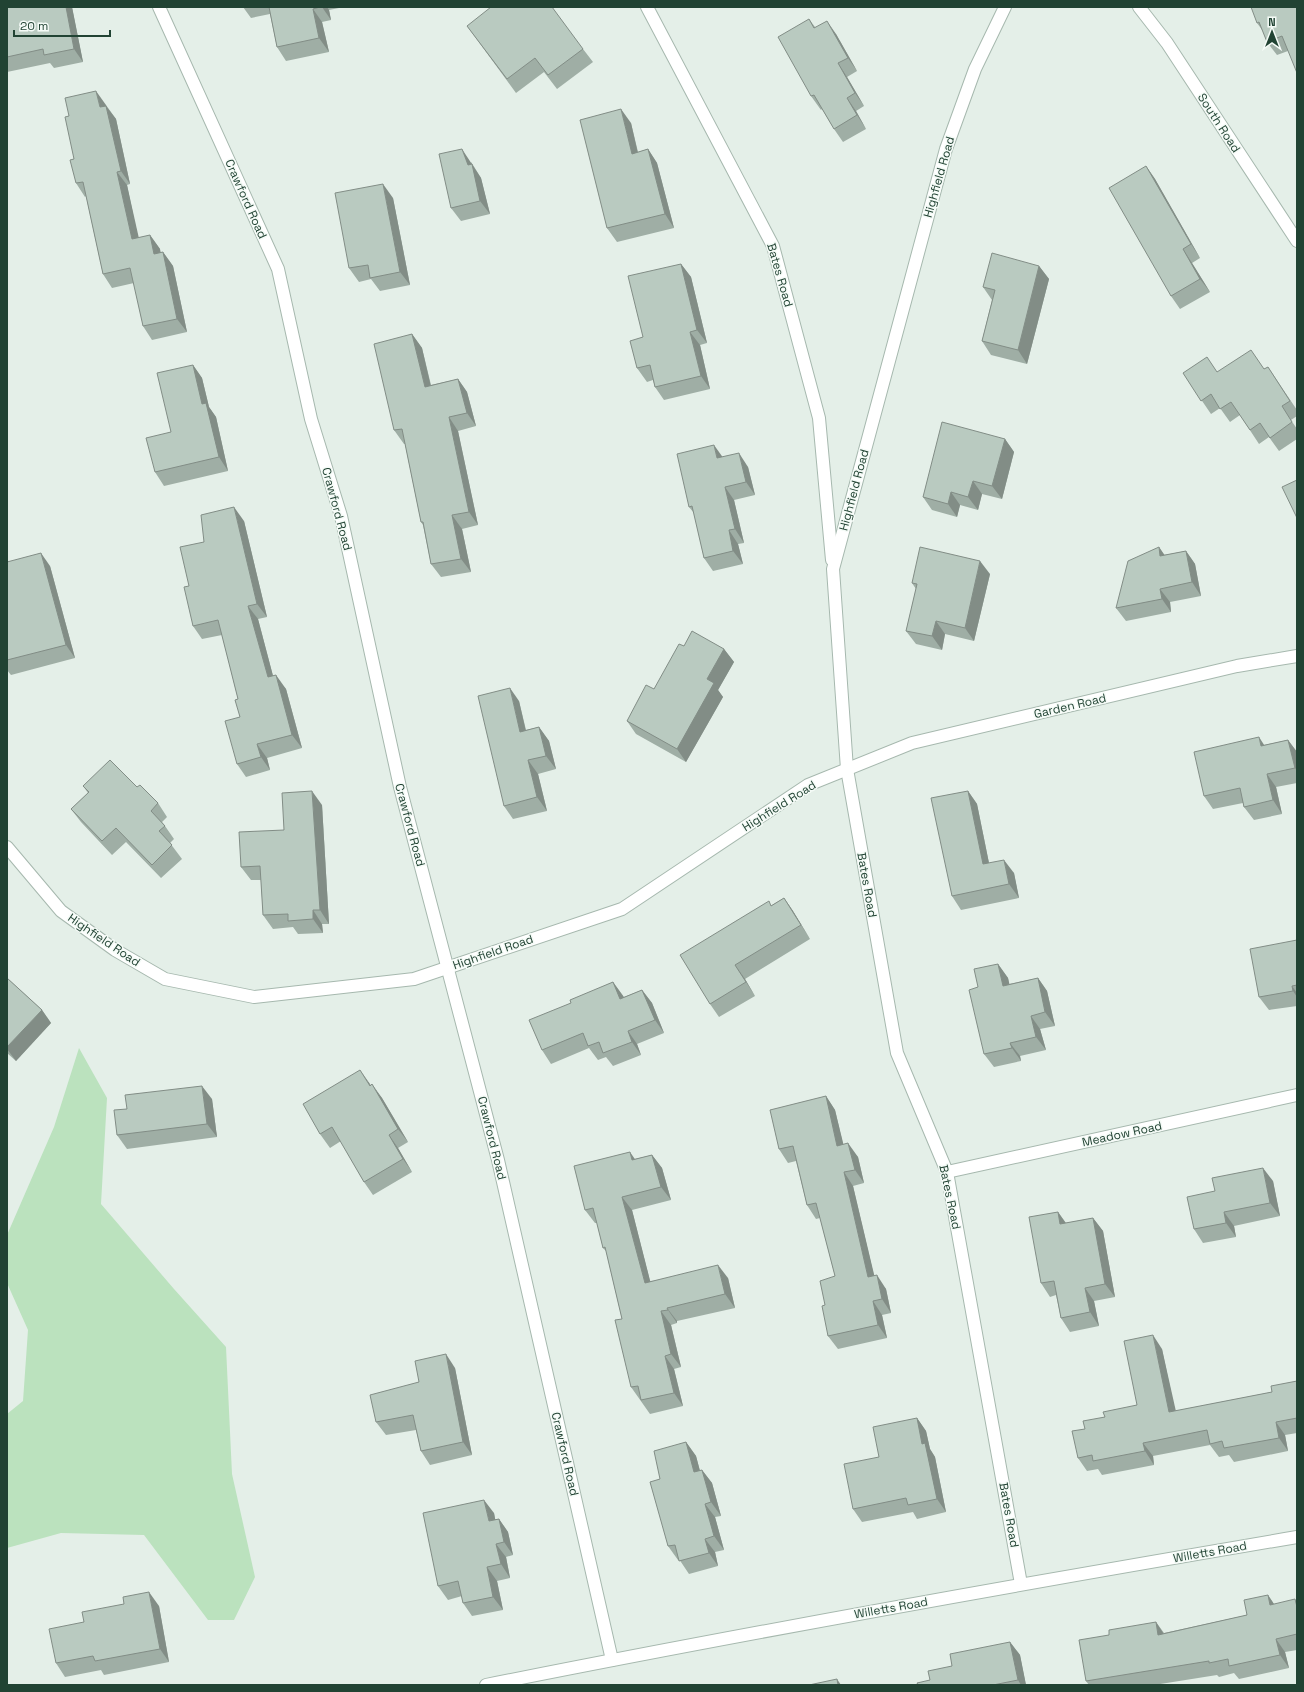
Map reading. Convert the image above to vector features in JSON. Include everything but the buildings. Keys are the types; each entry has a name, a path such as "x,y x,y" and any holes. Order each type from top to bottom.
{"street":[{"name":"Crawford Road","path":"159,7 278,269 311,419 341,516 400,787 498,1160 612,1660"},
{"name":"Bates Road","path":"647,7 773,246 819,418 833,569"},
{"name":"Highfield Road","path":"7,847 61,911 115,950 165,979 254,997 414,979 622,909 808,785 847,769 833,569 946,150 975,69 1004,7"},
{"name":"South Road","path":"1139,7 1167,43 1297,241"},
{"name":"Garden Road","path":"847,769 912,743 1237,666 1297,656"},
{"name":"Bates Road","path":"847,769 897,1054 947,1172 1021,1584"},
{"name":"Meadow Road","path":"947,1172 1297,1095"},
{"name":"Willetts Road","path":"486,1685 1021,1584 1297,1537"}],"green space":[{"path":"79,1048 107,1098 101,1204 226,1347 232,1474 255,1577 234,1620 208,1620 144,1535 61,1533 7,1548 7,1414 23,1401 28,1330 7,1283 7,1235 54,1127"}]}
